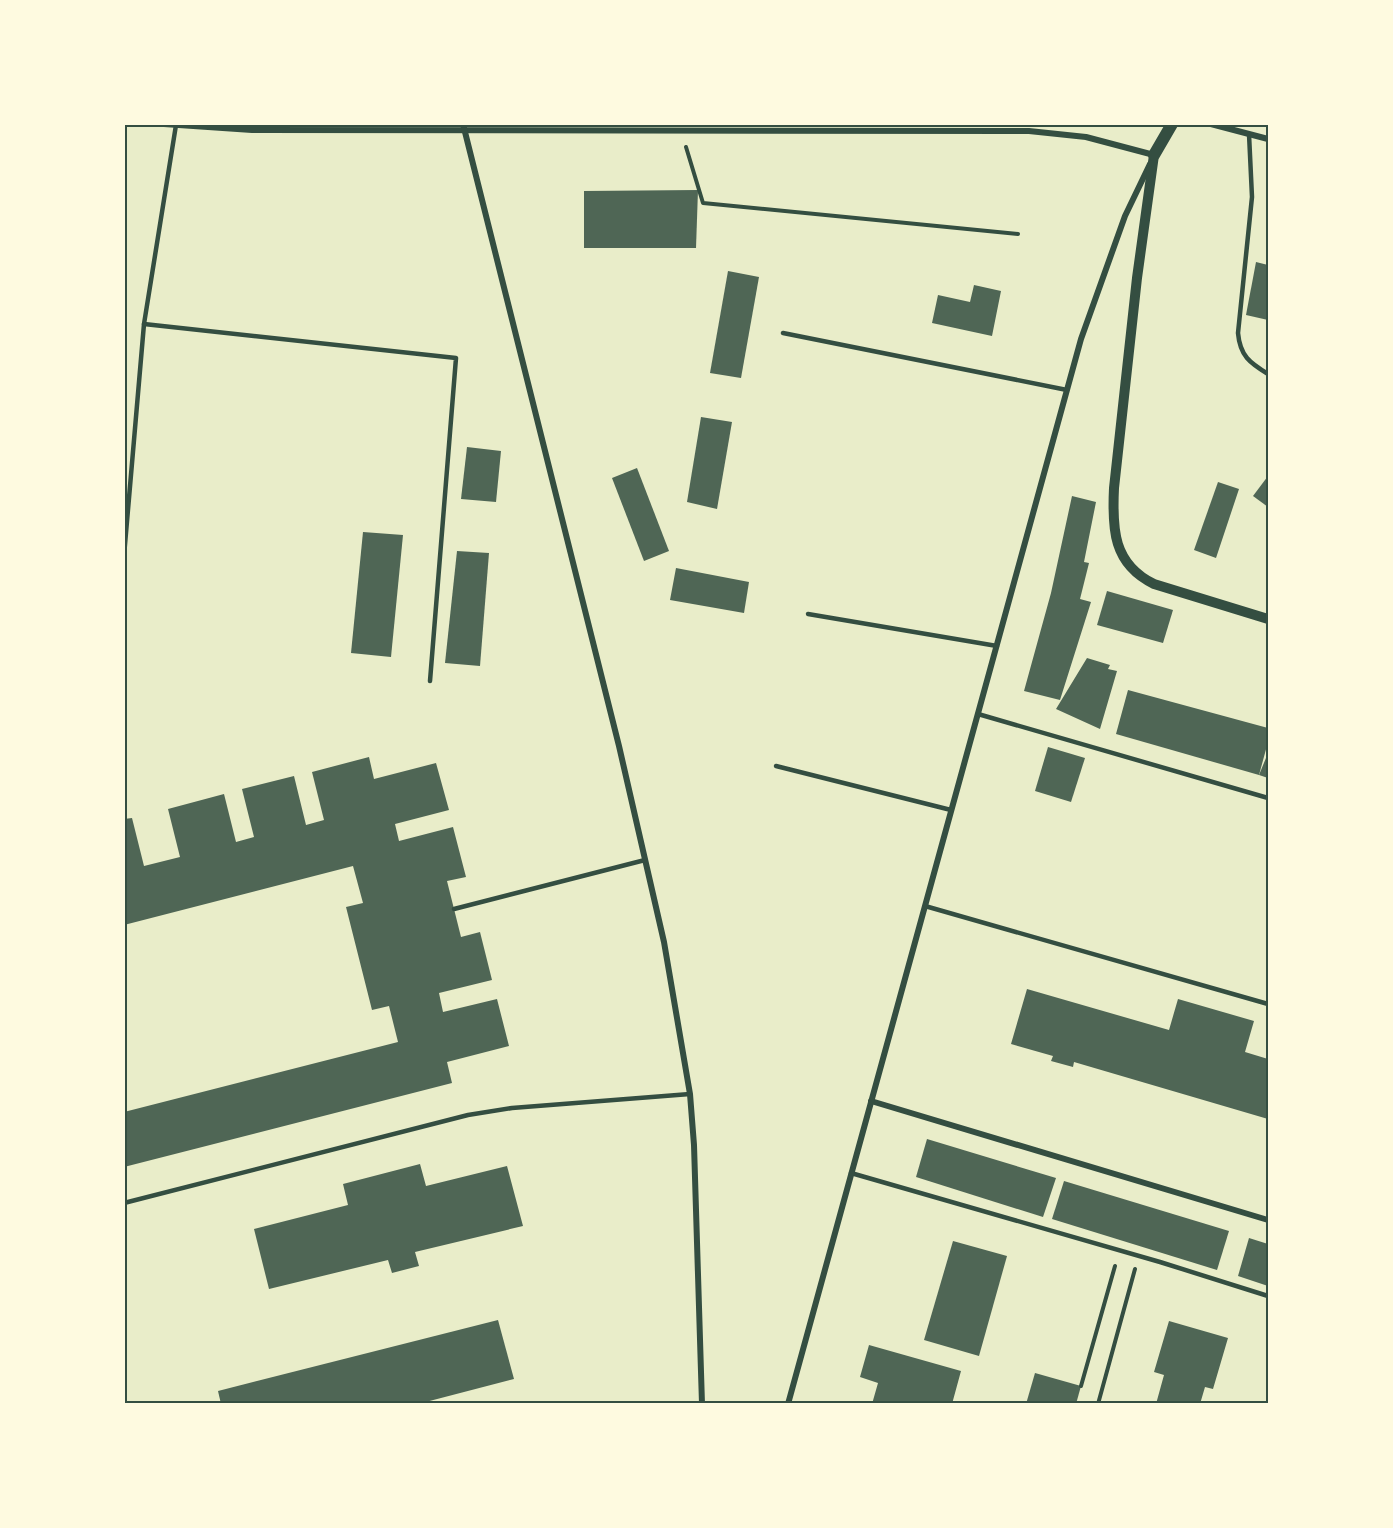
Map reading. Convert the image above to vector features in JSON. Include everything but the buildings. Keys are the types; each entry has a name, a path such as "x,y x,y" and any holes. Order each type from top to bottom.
{"main road":[{"path":"1154,154 1172,124"}],"street":[{"path":"164,124 252,130 464,127 1029,131 1086,136 1154,154"},
{"path":"1211,124 1269,139"},
{"path":"464,127 664,942 690,1094 694,1145 702,1404"},
{"path":"788,1404 1081,339 1125,216 1154,154"},
{"path":"1154,154 1137,278 1114,488 1113,514 1117,543 1129,566 1140,578 1173,591 1269,619"},
{"path":"871,1101 1269,1220"}],"lane":[{"path":"124,556 144,324 176,125"},
{"path":"1249,134 1252,197 1238,333 1243,355 1269,374"},
{"path":"144,324 456,358 430,681"},
{"path":"783,333 1067,390"},
{"path":"808,614 997,646"},
{"path":"978,714 1269,798"},
{"path":"776,766 951,810"},
{"path":"454,909 645,860"},
{"path":"925,906 1269,1004"},
{"path":"124,1203 468,1115 512,1108 690,1094"},
{"path":"851,1173 1269,1296"}],"path":[{"path":"680,129 703,203 1018,234"},
{"path":"1081,1386 1119,1251"},
{"path":"1098,1404 1138,1257"}]}
